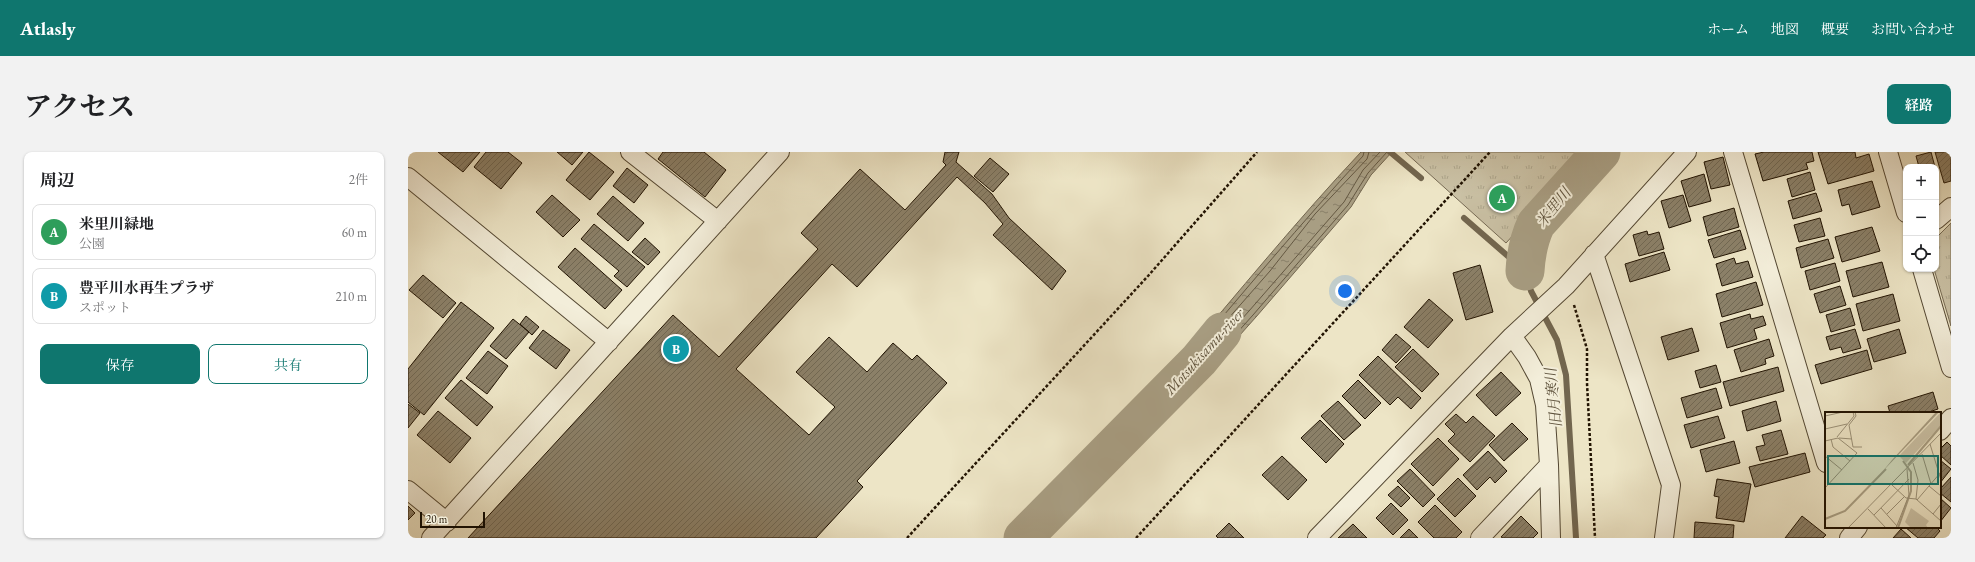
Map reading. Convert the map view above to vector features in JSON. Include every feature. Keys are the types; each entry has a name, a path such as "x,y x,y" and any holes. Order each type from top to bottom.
{"street":[{"path":"630,152 718,221"},
{"path":"431,538 780,152"},
{"path":"1317,538 1517,332 1566,286 1687,152"},
{"path":"1732,152 1825,460"},
{"path":"1888,152 1903,203"},
{"path":"408,177 609,342"},
{"path":"1939,217 1951,207"},
{"path":"1594,254 1671,486 1664,538"},
{"path":"1923,272 1951,368"},
{"path":"1517,332 1538,379 1545,405 1549,465 1551,538"},
{"path":"1941,430 1951,418"},
{"path":"1480,538 1549,465"},
{"path":"408,490 447,522"},
{"path":"1845,528 1849,538"},
{"path":"1849,538 1857,528"}],"path":[{"path":"907,538 1148,276 1257,152"},
{"path":"1136,538 1490,152"},
{"path":"1566,286 1587,349 1587,383 1595,538"}],"green space":[{"path":"1405,152 1589,152 1506,243"},
{"path":"1951,223 1951,326 1935,272 1939,272 1939,235"}],"water":[{"path":"1361,152 1392,152 1371,175 1351,207 1198,382 1177,364 1291,230"}],"building":[{"path":"438,152 480,152 463,172"},
{"path":"486,152 508,152 522,163 501,189 474,167"},
{"path":"557,152 583,152 572,165"},
{"path":"589,152 614,172 590,200 566,180"},
{"path":"663,152 704,152 726,170 705,197 658,159"},
{"path":"945,152 959,152 956,162 992,194 1009,218 1066,271 1052,290 993,235 1003,224 985,203 957,177 857,287 832,264 736,369 809,435 835,407 796,372 829,337 867,372 893,343 912,360 917,355 947,383 857,481 863,487 816,538 468,538 673,315 719,357 818,249 801,233 860,169 905,210 946,165 943,162"},
{"path":"1764,152 1812,152 1814,161 1806,163 1808,169 1763,181 1755,154"},
{"path":"1818,152 1855,152 1856,158 1869,154 1874,171 1828,184"},
{"path":"1931,152 1934,164 1918,164 1916,156"},
{"path":"1935,152 1951,152 1951,181 1944,183"},
{"path":"1723,157 1730,185 1711,189 1704,162"},
{"path":"990,158 1009,174 993,192 974,176"},
{"path":"627,168 648,185 634,203 613,186"},
{"path":"1810,172 1815,190 1792,197 1787,179"},
{"path":"1704,174 1711,201 1689,207 1681,181"},
{"path":"1872,181 1880,207 1852,215 1849,204 1842,206 1838,190"},
{"path":"1816,193 1822,211 1793,219 1788,201"},
{"path":"552,195 580,220 563,237 536,212"},
{"path":"1683,195 1691,221 1669,228 1661,201"},
{"path":"613,196 644,223 628,241 597,214"},
{"path":"1734,208 1739,227 1708,236 1703,217"},
{"path":"1820,218 1825,236 1799,242 1794,225"},
{"path":"594,224 645,267 627,287 614,276 619,271 581,239"},
{"path":"1872,227 1880,251 1842,262 1835,237"},
{"path":"1740,230 1746,249 1714,258 1708,240"},
{"path":"1647,231 1648,235 1659,232 1664,249 1639,256 1633,235"},
{"path":"645,238 660,252 648,265 632,252"},
{"path":"1828,239 1834,258 1801,268 1796,248"},
{"path":"575,248 622,290 605,309 558,267"},
{"path":"1664,252 1670,270 1630,282 1625,264"},
{"path":"1734,258 1736,264 1748,261 1753,277 1722,286 1716,264"},
{"path":"1882,262 1889,287 1853,297 1846,271"},
{"path":"1835,263 1840,281 1810,290 1805,271"},
{"path":"1480,265 1493,312 1466,320 1453,273"},
{"path":"423,275 456,303 443,318 409,290"},
{"path":"1756,282 1763,305 1722,317 1716,294"},
{"path":"1840,286 1846,305 1820,313 1814,294"},
{"path":"1893,294 1900,321 1863,331 1856,304"},
{"path":"1429,299 1453,320 1428,348 1404,327"},
{"path":"461,302 494,328 424,415 408,402 408,369"},
{"path":"1850,308 1855,325 1831,332 1826,315"},
{"path":"1750,314 1751,319 1763,316 1766,325 1754,329 1757,339 1727,348 1720,323"},
{"path":"526,316 539,327 532,335 520,324"},
{"path":"513,319 529,332 506,359 490,346"},
{"path":"1692,328 1699,351 1668,360 1661,337"},
{"path":"1855,329 1861,348 1843,353 1841,347 1830,350 1826,337"},
{"path":"1899,329 1906,353 1874,362 1867,339"},
{"path":"543,330 570,350 556,369 529,348"},
{"path":"1396,334 1411,347 1396,363 1382,350"},
{"path":"1769,339 1774,356 1765,359 1766,364 1741,372 1734,350"},
{"path":"1413,349 1439,374 1422,392 1395,367"},
{"path":"1867,350 1872,369 1821,384 1815,365"},
{"path":"488,351 508,366 487,394 466,378"},
{"path":"1378,356 1421,398 1411,409 1398,397 1390,405 1359,375"},
{"path":"1716,365 1721,382 1700,388 1695,371"},
{"path":"1778,367 1784,391 1730,406 1723,382"},
{"path":"1501,372 1521,393 1496,416 1476,395"},
{"path":"461,380 493,407 477,426 445,398"},
{"path":"1358,380 1381,403 1365,419 1342,396"},
{"path":"1716,388 1722,408 1687,418 1681,398"},
{"path":"1933,392 1938,409 1929,412 1890,412 1888,406"},
{"path":"1338,401 1361,425 1344,440 1321,416"},
{"path":"1776,401 1781,421 1747,431 1742,411"},
{"path":"408,404 420,413 408,428"},
{"path":"438,411 471,438 450,463 417,435"},
{"path":"1456,414 1466,423 1473,416 1495,436 1470,462 1448,441 1455,434 1445,424"},
{"path":"1718,416 1725,438 1691,448 1684,425"},
{"path":"1320,420 1344,444 1326,463 1301,438"},
{"path":"1512,423 1528,439 1504,461 1489,445"},
{"path":"1781,430 1788,454 1760,461 1756,447 1765,445 1762,435"},
{"path":"1438,438 1459,459 1433,486 1411,464"},
{"path":"1734,441 1740,463 1706,472 1700,450"},
{"path":"1947,442 1951,446 1951,465 1941,456 1941,448"},
{"path":"1488,451 1507,471 1495,483 1490,477 1477,490 1463,475"},
{"path":"1805,453 1810,472 1755,487 1749,467"},
{"path":"1282,456 1307,480 1288,500 1262,475"},
{"path":"1941,461 1951,469 1941,482"},
{"path":"1410,469 1435,495 1423,507 1397,481"},
{"path":"1951,477 1951,502 1941,494 1941,488"},
{"path":"1458,478 1476,496 1455,517 1437,499"},
{"path":"1717,479 1751,484 1744,522 1716,518 1719,497 1714,496"},
{"path":"1398,486 1410,498 1401,507 1388,495"},
{"path":"1941,499 1951,508 1941,521"},
{"path":"1391,503 1408,520 1393,535 1376,518"},
{"path":"1435,505 1462,532 1456,538 1434,538 1418,522"},
{"path":"408,506 415,513 408,520"},
{"path":"1521,516 1538,533 1533,538 1501,537"},
{"path":"1802,516 1826,535 1823,538 1785,538"},
{"path":"1695,522 1734,525 1733,538 1694,538"},
{"path":"1229,523 1244,538 1218,538 1216,536"},
{"path":"1353,524 1367,538 1338,538"},
{"path":"1906,528 1937,528 1940,531 1934,538 1918,538"},
{"path":"1409,529 1418,538 1400,538"},
{"path":"1901,529 1911,538 1893,538"}],"waterway":[{"name":"旧月寒川","path":"1390,152 1421,178"},
{"name":"米里川","path":"1525,271 1528,246 1536,224 1601,152"},
{"name":"旧月寒川","path":"1464,218 1525,271 1531,291 1557,340 1566,375 1576,538"},
{"name":"Motsukisamu-river","path":"1023,538 1199,360 1222,332"}],"place":[{"name":"米里川緑地","path":"1502,198"},
{"name":"豊平川水再生プラザ","path":"676,349"}]}
